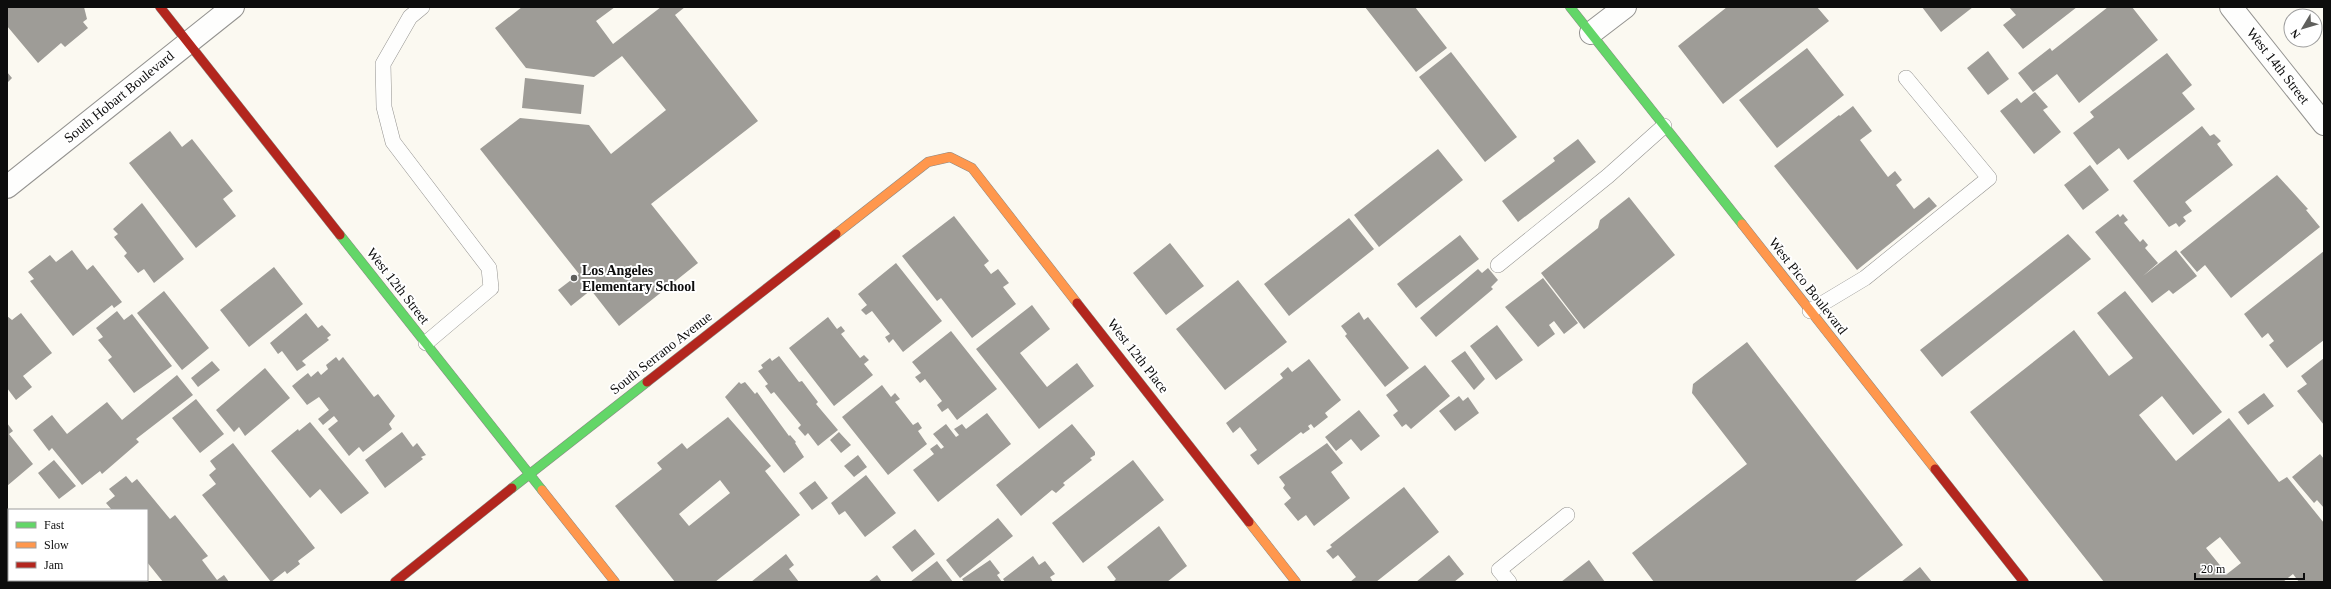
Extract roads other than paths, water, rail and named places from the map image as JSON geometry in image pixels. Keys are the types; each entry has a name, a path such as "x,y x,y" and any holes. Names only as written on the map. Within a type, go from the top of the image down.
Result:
{"street":[{"name":"West 12th Street","path":"160,7 615,582"},
{"name":"South Hobart Boulevard","path":"7,187 187,42 233,7"},
{"name":"West Pico Boulevard","path":"1570,7 2024,582"},
{"path":"1591,33 1625,7"},
{"name":"West 14th Street","path":"2231,7 2324,124"},
{"name":"South Serrano Avenue","path":"395,582 529,474 928,162 950,157"},
{"name":"West 12th Place","path":"950,157 972,168 1296,582"}],"lane":[{"path":"422,7 410,17 383,64 384,107 393,142 489,268 491,288 426,343"},
{"path":"1810,311 1865,278 1989,178 1906,78"},
{"path":"1498,265 1608,176 1664,126"},
{"path":"1509,582 1499,570 1567,516"}],"place":[{"name":"Los Angeles Elementary School","path":"574,278"}]}
